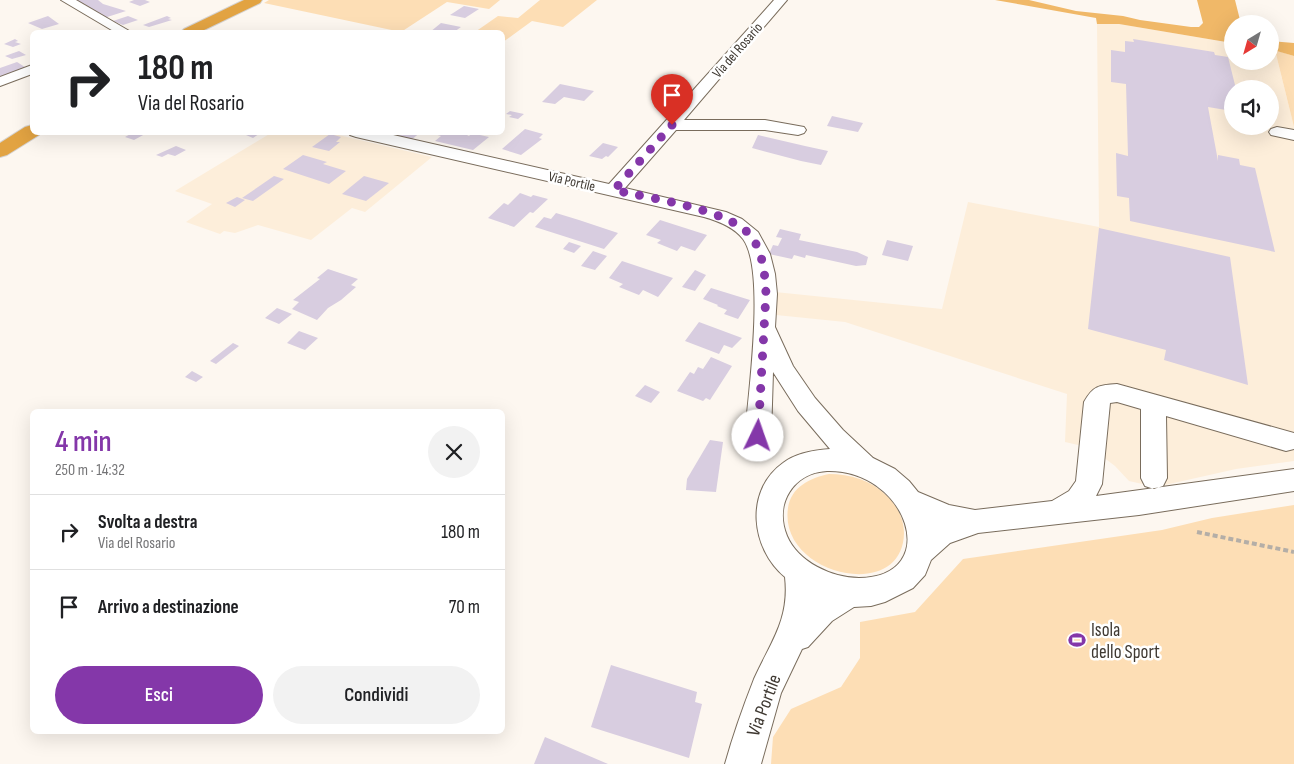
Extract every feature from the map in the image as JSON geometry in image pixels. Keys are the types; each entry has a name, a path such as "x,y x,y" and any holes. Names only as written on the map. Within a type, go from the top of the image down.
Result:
{"highway":[{"path":"192,30 253,1"},
{"path":"204,30 253,1"},
{"path":"0,141 30,122"},
{"path":"0,151 30,132"}],"street":[{"path":"67,0 120,30"},
{"name":"Via del Rosario","path":"614,190 781,0"},
{"path":"0,82 30,70"},
{"path":"672,125 765,125 798,130"},
{"path":"1279,132 1294,135"},
{"name":"Via Portile","path":"369,135 702,211 736,223 746,230 757,246 765,275 758,436"},
{"name":"Via Portile","path":"764,326 787,377 834,436 863,465"},
{"path":"1060,511 1080,499 1089,484 1096,402 1103,394 1117,393 1286,441"},
{"path":"1152,403 1154,478"},
{"name":"Via Portile","path":"807,463 818,450 822,433 816,414"},
{"path":"840,460 863,465 885,476 904,492 917,512 922,533 921,551 914,567 901,580 884,588 852,592 818,583 799,570 782,554 773,538 768,516 772,497 781,480 797,467 807,463 840,460"},
{"path":"1092,466 1100,485 1117,495 1139,503"},
{"path":"921,551 940,534 978,521 1139,503 1294,480"},
{"path":"910,501 946,517 978,521"},
{"name":"Via Portile","path":"743,764 769,683 788,647 801,612 803,589 799,570"},
{"name":"Via Portile","path":"788,647 813,616 830,603 852,592"}],"path":[{"path":"1197,532 1294,552"}],"shaded area":[{"path":"269,0 500,0 489,9 447,2 404,30 392,30 264,3"},
{"path":"540,0 597,0 563,27 532,21 505,41 505,30 478,30 498,16 518,18"},
{"path":"995,0 1029,0 1076,11 1123,16 1191,27 1199,27 1203,23 1197,0 1235,0 1239,15 1224,15 1224,42 1119,24 1097,24 1096,18"},
{"path":"1097,24 1119,24 1224,42 1224,70 1279,70 1279,66 1294,127 1294,461 1236,469 1156,487 1129,481 1115,466 1091,448 1065,442 1067,394 845,322 776,315 775,292 942,309 968,202 1099,227"},
{"path":"1279,42 1294,43 1294,56 1279,52"},
{"path":"1279,51 1294,56 1294,127 1279,66"},
{"path":"268,135 338,135 432,157 365,212 352,208 311,240 258,225 235,233 224,231 220,234 186,222 212,204 175,191"},
{"path":"829,474 845,475 867,482 881,490 897,508 903,523 904,533 898,555 884,568 864,574 842,572 820,564 802,550 790,531 788,508 793,494 808,481"},
{"name":"Isola dello Sport","path":"1294,505 1294,764 771,764 773,737 791,709 841,687 860,658 860,622 915,612 963,559 1162,530 1212,518"}],"building":[{"path":"68,0 98,0 103,4 126,11 104,18"},
{"path":"134,0 150,2 140,6 129,2"},
{"path":"464,6 479,9 465,18 450,15"},
{"path":"48,16 59,24 42,29 28,23"},
{"path":"128,16 138,20 123,25 113,21"},
{"path":"167,16 171,18 168,19 172,20 149,27 143,25"},
{"path":"441,23 461,27 457,30 432,30"},
{"path":"15,39 18,41 15,42 21,44 13,47 4,44"},
{"path":"1133,39 1214,52 1215,55 1224,56 1224,70 1231,70 1234,80 1224,80 1224,110 1208,107 1218,161 1218,155 1239,159 1240,165 1255,168 1275,252 1130,221 1129,198 1117,196 1116,153 1128,156 1126,84 1111,82 1111,50 1125,52 1125,41 1134,42"},
{"path":"19,51 26,55 12,59 5,56"},
{"path":"17,62 28,69 0,81 0,68"},
{"path":"560,84 594,91 584,101 564,97 555,104 542,102"},
{"path":"510,111 524,114 518,119 509,117 512,115 506,114"},
{"path":"832,116 863,123 858,132 827,126"},
{"path":"525,129 543,134 539,138 542,139 521,155 502,149"},
{"path":"129,135 143,135 134,140 125,137"},
{"path":"246,135 258,135 253,138"},
{"path":"329,135 341,137 336,142 340,142 329,151 312,147"},
{"path":"393,135 417,135 411,140"},
{"path":"438,135 480,135 489,137 473,150 435,141 441,136"},
{"path":"758,135 828,151 821,165 801,161 752,148"},
{"path":"603,143 618,147 608,157 606,156 602,159 589,156"},
{"path":"176,146 186,150 175,156 168,154 162,157 156,155"},
{"path":"303,155 327,162 323,164 346,171 329,184 283,169"},
{"path":"274,176 284,179 253,201 242,198"},
{"path":"364,176 389,183 366,201 342,194"},
{"path":"520,193 531,197 533,195 548,199 514,227 488,218 504,203 508,205"},
{"path":"237,197 245,200 235,207 226,203"},
{"path":"556,213 618,233 604,249 535,227 544,217 551,219"},
{"path":"660,220 707,235 695,251 681,246 677,251 657,243 661,240 646,235"},
{"path":"1099,228 1230,257 1248,385 1164,360 1166,350 1088,329"},
{"path":"780,229 801,234 799,240 857,252 868,257 866,265 856,266 806,255 805,258 794,255 792,259 769,254 773,245 778,246 782,238 776,237"},
{"path":"887,240 913,246 908,261 882,255"},
{"path":"569,242 581,246 574,253 563,249"},
{"path":"593,251 607,256 595,270 581,266"},
{"path":"622,261 673,278 658,297 643,290 639,295 619,287 623,284 609,278"},
{"path":"328,269 358,279 351,285 356,287 328,308 317,320 292,309 299,302 293,300 320,279 317,278"},
{"path":"695,270 706,275 695,291 682,287"},
{"path":"711,288 750,300 738,319 724,314 727,310 703,299"},
{"path":"277,308 292,314 279,324 265,318"},
{"path":"699,322 742,338 732,348 724,345 719,354 685,341"},
{"path":"299,331 318,338 305,350 287,343"},
{"path":"233,343 239,346 216,364 210,361"},
{"path":"711,357 732,366 710,400 706,398 703,401 677,391 690,372 694,374 698,367 703,369"},
{"path":"192,371 203,377 196,382 185,377"},
{"path":"645,385 660,392 651,403 635,396"},
{"path":"710,440 723,442 716,492 686,490 687,479"},
{"path":"611,665 697,692 695,702 702,704 689,758 591,727"},
{"path":"545,737 608,764 534,764"}],"place":[{"name":"Isola dello Sport","path":"1077,640"}],"route":[{"path":"672,125 614,190 702,211 736,223 752,237 762,261 766,294 758,436"}]}
